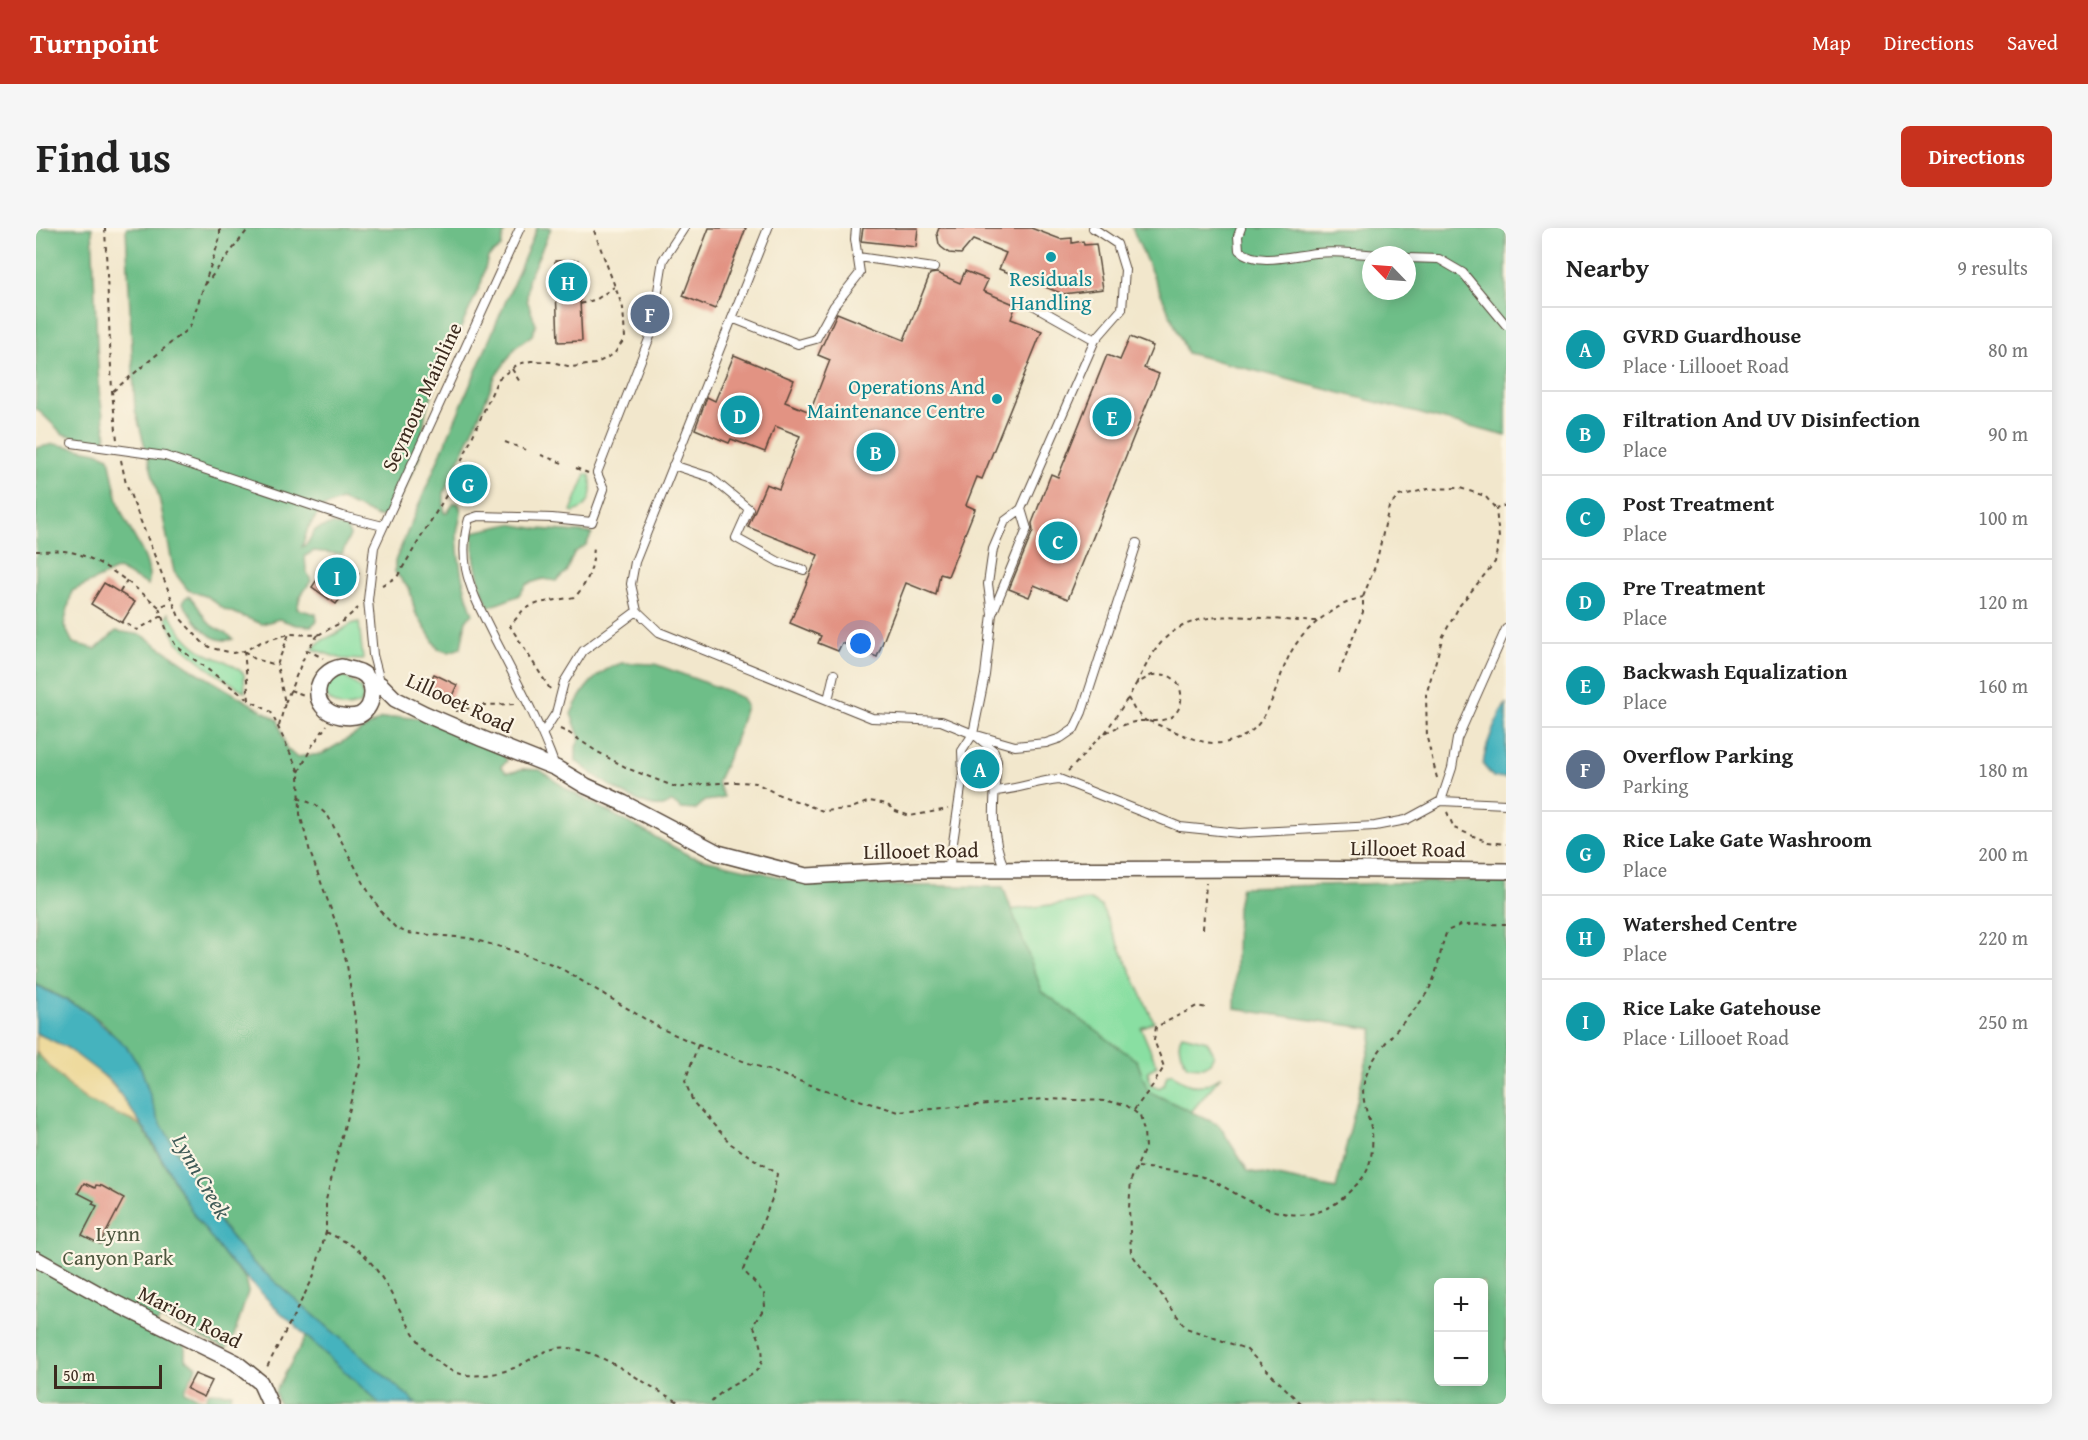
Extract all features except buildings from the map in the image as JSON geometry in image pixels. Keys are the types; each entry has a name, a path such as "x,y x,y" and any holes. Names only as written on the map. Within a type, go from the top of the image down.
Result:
{"street":[{"path":"342,667 361,672 376,687 369,706 360,715 345,717 334,715 321,707 318,696 324,677 330,671 342,667"},
{"name":"Lillooet Road","path":"376,687 424,714 556,768 586,786 718,853 806,876 918,870 1506,871"},
{"name":"Marion Road","path":"36,1259 113,1302 235,1362 260,1382"},
{"path":"260,1382 270,1404"}],"lane":[{"name":"Seymour Mainline","path":"376,687 368,600 374,548 519,228"},
{"path":"556,768 543,733 479,606 470,582 464,543 469,519 478,516 592,522 604,489 597,473 651,334 663,260 684,228"},
{"path":"768,228 635,562 631,584 637,611 659,632 872,718 941,721 973,734 1015,746 1054,741 1074,729 1082,712 1137,543"},
{"path":"732,318 798,344 816,339 834,306 860,273 855,239 856,228"},
{"path":"950,870 963,774 962,751 973,734 985,675 992,614 988,584 993,549 1005,521 1021,509 1095,339 1122,309 1125,270 1117,244 1093,228"},
{"path":"1241,228 1238,236 1239,250 1244,255 1256,258 1317,253 1362,254"},
{"path":"858,257 934,268"},
{"path":"1416,258 1439,259 1463,273 1506,325"},
{"path":"1031,304 1095,339"},
{"path":"72,443 165,456 344,516 383,526"},
{"path":"674,465 710,477 749,509 736,538 778,562 804,570"},
{"path":"992,614 1027,529 1021,509"},
{"path":"543,733 556,714 564,682 583,651 637,611"},
{"path":"1441,801 1452,768 1457,739 1506,629"},
{"path":"828,700 834,674"},
{"path":"973,734 994,751 997,761 994,791 996,837 1000,859 1006,870"},
{"path":"994,791 1011,790 1044,780 1059,779 1180,827 1239,833 1375,826 1407,820 1441,801 1506,804"}],"path":[{"path":"112,392 190,327 220,237 220,228"},
{"path":"204,287 249,228"},
{"path":"279,726 285,703 307,650 318,635 342,622 383,584 397,578 447,494 498,379 518,364 531,361 552,362 572,367 595,364 614,354 625,338 623,308 593,228"},
{"path":"580,304 597,298 614,287"},
{"path":"512,369 521,384"},
{"path":"505,442 529,451"},
{"path":"541,455 565,464"},
{"path":"576,468 591,474"},
{"path":"1339,673 1363,612 1362,597 1376,564 1389,507 1399,496 1428,489 1460,488 1485,496 1496,509 1499,538 1495,562 1460,605 1443,636 1426,695 1427,738 1441,801 1454,828 1488,842 1506,844"},
{"path":"447,494 473,506"},
{"path":"1496,509 1506,505"},
{"path":"560,729 552,691 510,626 524,609 539,603 575,597 585,584 594,564 594,545"},
{"path":"36,551 66,551 94,561 127,580 159,607 176,645 249,700 271,712 299,771"},
{"path":"120,592 127,580"},
{"path":"1128,698 1134,709 1146,721 1202,742 1224,744 1248,734 1268,711 1290,654 1317,621 1351,600 1362,597"},
{"path":"159,607 172,601"},
{"path":"128,624 137,630 162,616"},
{"path":"1059,779 1077,764 1105,733 1151,656 1173,632 1192,623 1217,617 1317,621"},
{"path":"244,651 261,642 289,634 318,635"},
{"path":"285,703 276,665 289,634"},
{"path":"307,650 342,667"},
{"path":"244,651 249,700"},
{"path":"244,651 255,659 276,665"},
{"path":"1105,733 1126,725 1162,720 1174,715 1181,704 1182,693 1176,681 1167,675 1152,675 1136,684"},
{"path":"290,690 303,695"},
{"path":"452,711 510,703 530,707"},
{"path":"260,1382 319,1262 326,1232 326,1200 361,1060 347,965 337,926 310,852 298,798 299,771 312,746 334,715"},
{"path":"543,733 560,729 569,732 596,751 629,769 678,788 703,784 756,783 777,794 823,811 849,809 870,801 887,804 894,810 910,816 948,809"},
{"path":"298,798 316,805 328,816 367,889 382,913 395,927 407,933 424,936 469,938 557,966 660,1028 698,1045 819,1088 899,1112 1044,1099 1108,1101 1126,1104 1140,1116 1145,1148 1131,1180 1129,1208 1131,1253 1186,1329 1246,1349 1301,1404"},
{"path":"1203,928 1207,869"},
{"path":"1138,1167 1203,1177 1286,1215 1300,1216 1314,1213 1338,1202 1365,1176 1369,1167 1372,1133 1363,1101 1362,1090 1365,1077 1372,1062 1428,992 1440,962 1442,944 1447,931 1461,925 1506,924"},
{"path":"1134,1110 1153,1086 1164,1067 1154,1040 1156,1027 1197,1006 1207,1008"},
{"path":"698,1045 685,1082 693,1102 731,1144 777,1174 772,1198 743,1270 764,1293 765,1307 753,1325 764,1353 761,1365 750,1377 718,1394 710,1404"},
{"path":"326,1232 348,1243 364,1256 376,1270 415,1335 436,1362 452,1371 466,1376 485,1375 513,1368 539,1353 555,1348 569,1348 592,1354 661,1394 683,1404"}],"green space":[{"path":"36,228 92,228 99,390 106,435 103,443 63,434 36,408"},
{"path":"126,228 505,228 501,247 488,257 481,284 442,369 426,410 419,458 395,507 388,515 378,517 341,500 322,508 308,528 302,547 307,544 315,530 332,524 346,528 350,535 342,554 314,551 305,556 306,570 311,581 300,597 297,609 316,614 317,621 311,626 296,625 279,619 262,624 224,609 208,597 188,590 174,572 160,502 135,410"},
{"path":"537,228 551,228 528,280 527,300 536,325 532,335 516,347 495,377 444,493 444,513 447,513 454,503 458,503 460,507 461,515 457,535 459,556 464,585 473,614 466,620 461,648 449,652 438,649 415,612 410,590 395,572 395,561"},
{"path":"1132,228 1506,228 1506,436 1187,353"},
{"path":"54,444 97,452 109,457 123,516 144,555 149,575 148,585 118,569 72,591 64,625 73,643 96,649 116,631 142,635 197,672 278,720 286,748 296,757 322,754 381,719 401,717 424,719 503,753 507,761 501,766 506,772 522,769 540,770 570,791 690,856 811,884 1003,887 1042,991 1137,1061 1148,1091 1219,1125 1248,1171 1336,1189 1374,1029 1235,1009 1237,907 1241,887 1506,880 1506,1404 417,1404 251,1261 220,1223 157,1117 141,1068 105,1025 87,1011 36,984 36,448"},
{"path":"586,474 590,475 590,498 585,506 574,512 571,511"},
{"path":"510,524 538,529 592,533 586,545 574,553 566,572 556,581 543,579 527,584 518,596 489,607 476,570 473,532"},
{"path":"189,596 211,625 233,639 217,639 204,630 183,603"},
{"path":"169,613 190,642 244,674 245,692 212,671 177,642 166,618"},
{"path":"359,622 363,660 342,659 313,649 321,641"},
{"path":"622,663 655,664 742,698 746,706 726,764 717,782 724,797 705,801 695,810 682,809 672,802 663,806 654,806 630,797 576,761 576,747 580,738 571,714 585,689 597,676"},
{"path":"340,674 361,688 363,697 361,703 345,707 335,704 327,697 324,692 330,678"},
{"path":"1091,900 1101,906 1154,1022 1141,1028 1157,1066 1148,1071 1150,1084 1159,1088 1164,1085 1167,1075 1172,1073 1184,1082 1196,1085 1208,1083 1221,1076 1191,1112 1147,1091 1137,1061 1041,991 1011,910"},
{"path":"1182,1035 1207,1041 1214,1054 1210,1063 1204,1067 1187,1066 1179,1047"},
{"name":"Lynn Canyon Park","path":"36,1052 72,1089 88,1101 141,1125 194,1215 224,1255 245,1278 248,1292 233,1339 226,1349 160,1318 154,1330 185,1346 185,1359 197,1366 184,1391 205,1401 209,1392 232,1393 227,1404 36,1404"},
{"path":"306,1336 380,1404 280,1404 275,1392"}],"sand":[{"path":"36,1033 69,1049 97,1070 121,1095 141,1125 88,1101 72,1089 36,1052"}],"water":[{"path":"1506,703 1506,778 1493,777 1483,765 1484,757"},
{"path":"36,985 86,1011 126,1046 141,1068 157,1117 180,1157 220,1223 251,1261 417,1404 380,1404 278,1310 224,1255 194,1215 146,1131 111,1081 66,1047 36,1033"}],"place":[{"name":"Residuals Handling","path":"1051,257"},
{"name":"Watershed Centre","path":"568,282"},
{"name":"Overflow Parking","path":"650,314"},
{"name":"Operations And Maintenance Centre","path":"997,399"},
{"name":"Pre Treatment","path":"740,415"},
{"name":"Backwash Equalization","path":"1112,417"},
{"name":"Filtration And UV Disinfection","path":"876,452"},
{"name":"Rice Lake Gate Washroom","path":"468,484"},
{"name":"Post Treatment","path":"1058,541"},
{"name":"Rice Lake Gatehouse","path":"337,577"},
{"name":"GVRD Guardhouse","path":"980,769"}],"water label":[{"name":"Lynn Creek","path":"202,1176"}]}
